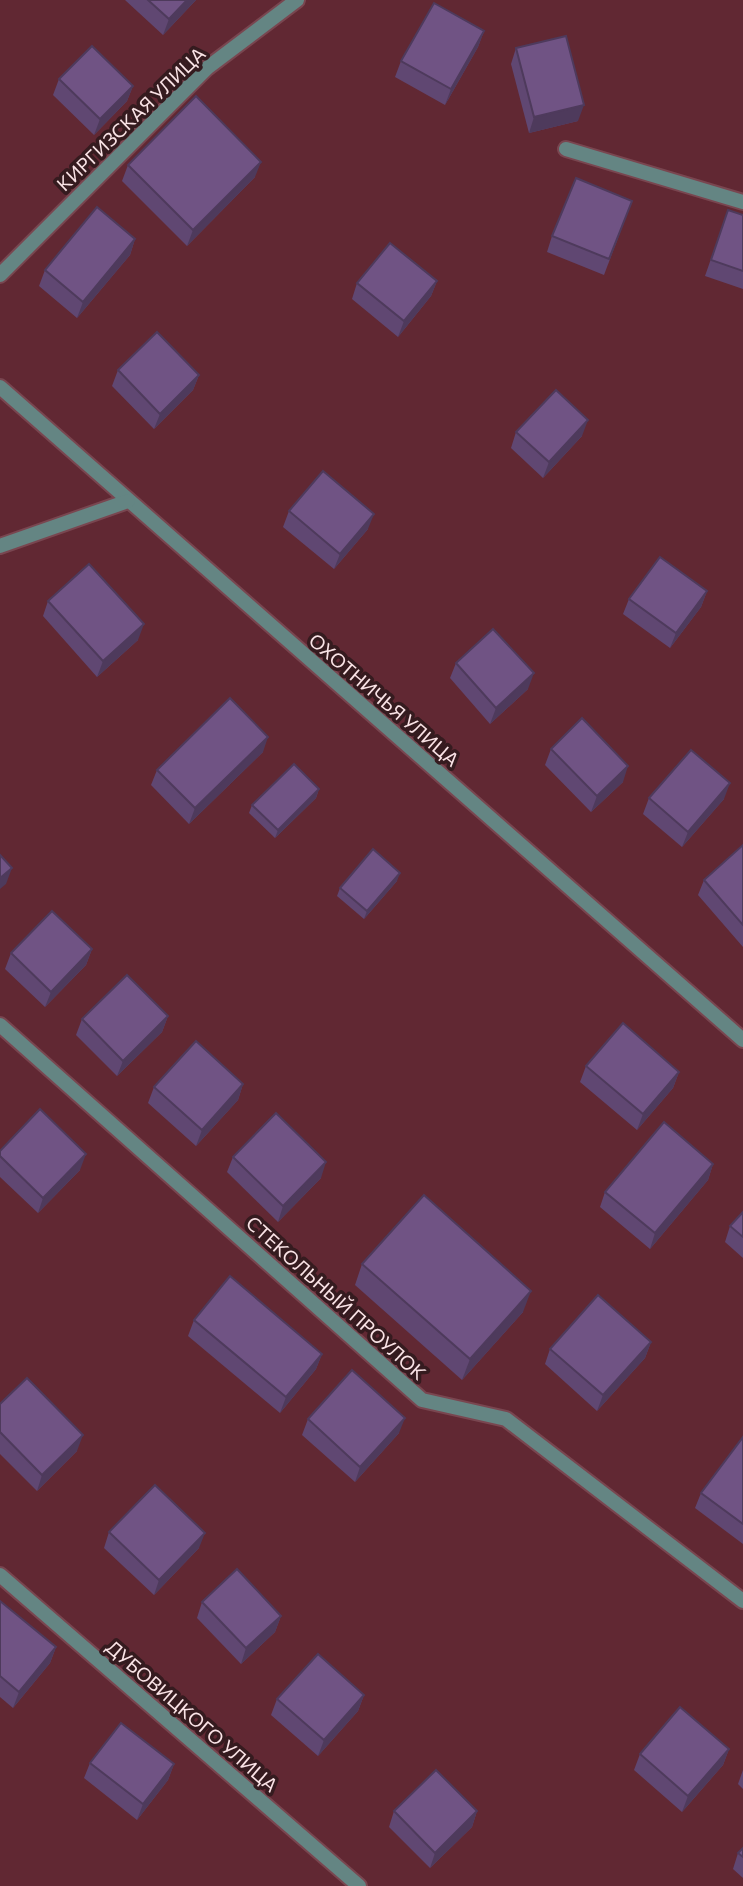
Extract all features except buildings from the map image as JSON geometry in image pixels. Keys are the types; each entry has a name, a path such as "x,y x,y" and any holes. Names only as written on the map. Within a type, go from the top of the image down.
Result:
{"street":[{"name":"КИРГИЗСКАЯ УЛИЦА","path":"0,275 207,68 297,0"},
{"path":"566,149 743,202"},
{"name":"ОХОТНИЧЬЯ УЛИЦА","path":"0,387 743,1040"},
{"path":"0,546 128,501"},
{"name":"СТЕКОЛЬНЫЙ ПРОУЛОК","path":"0,1025 422,1401 506,1419 743,1601"},
{"name":"ДУБОВИЦКОГО УЛИЦА","path":"0,1575 359,1886"}]}
